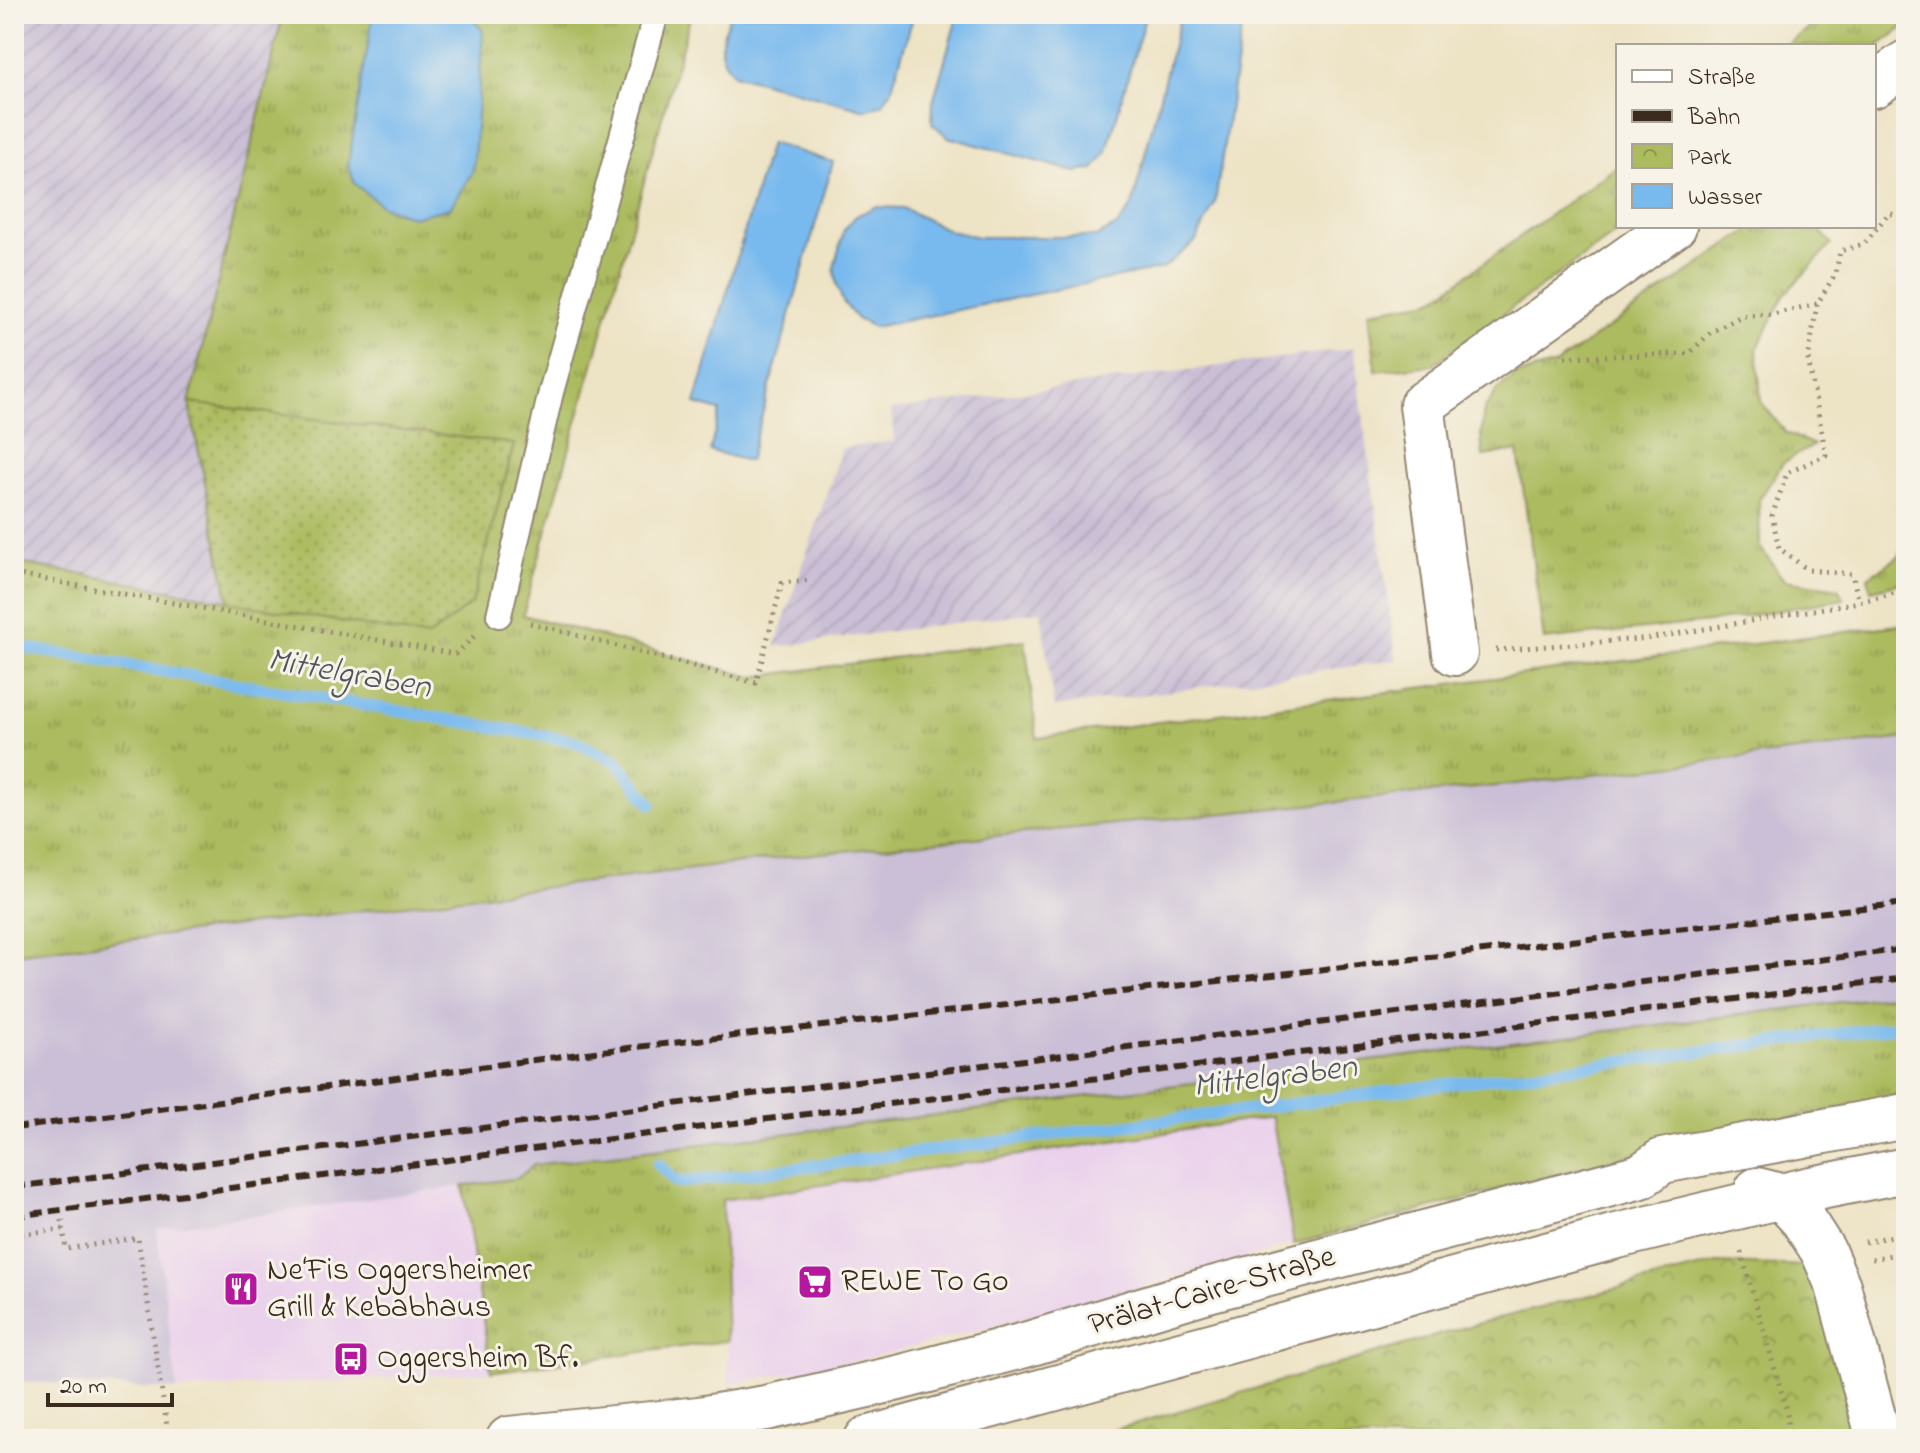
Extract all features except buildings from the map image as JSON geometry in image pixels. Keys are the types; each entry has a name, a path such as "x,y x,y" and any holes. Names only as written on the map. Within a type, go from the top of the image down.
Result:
{"street":[{"path":"1876,84 1906,63"},
{"path":"1455,653 1422,405 1671,228"},
{"name":"Prälat-Caire-Straße","path":"509,1439 700,1429 766,1408 898,1378 1118,1319 1204,1291 1641,1176 1662,1161 1906,1116"},
{"name":"Prälat-Caire-Straße","path":"867,1439 1613,1237 1781,1196 1906,1170"},
{"path":"1641,1176 1666,1185 1720,1180 1781,1196 1803,1220 1823,1251 1838,1286 1879,1439"},
{"path":"1118,1319 1130,1366"}],"lane":[{"path":"499,615 551,392 656,14"}],"path":[{"path":"1859,602 1852,574 1808,570 1779,548 1772,516 1787,473 1826,455 1808,359 1817,304 1836,273 1840,251 1864,244 1889,213 1906,218"},
{"path":"1564,357 1689,354 1710,333 1741,316 1773,314 1817,304"},
{"path":"14,574 455,654 499,615 756,683 782,583 812,580"},
{"path":"1455,653 1653,638 1859,602 1906,590"},
{"path":"62,1220 66,1249 138,1238 169,1439"},
{"path":"14,1235 63,1229"},
{"path":"1856,1244 1906,1233"},
{"path":"1741,1252 1787,1411 1789,1439"},
{"path":"1864,1261 1906,1252"}],"shaded area":[{"path":"14,14 283,14 189,403 229,602 14,562"},
{"path":"1354,348 1396,660 1054,707 1041,611 775,647 842,448 894,441 891,410"},
{"path":"1906,738 1906,994 534,1165 518,1178 157,1229 177,1390 14,1381 14,954 803,855 1507,785"},
{"path":"1271,1117 1294,1244 1066,1308 868,1358 729,1384 721,1200"},
{"path":"463,1186 491,1372 177,1390 156,1229"}],"green space":[{"path":"283,14 691,14 523,615 752,677 1025,640 1037,738 1906,624 1906,738 1507,785 803,855 14,954 14,562 428,637 472,603 514,444 189,403"},
{"path":"1828,14 1906,14 1906,26 1876,48 1876,44 1787,44"},
{"path":"1616,167 1616,228 1623,228 1432,365 1376,371 1369,311 1431,301"},
{"path":"1752,228 1818,228 1832,244 1785,294 1757,349 1761,402 1786,433 1814,445 1783,463 1759,500 1760,547 1784,580 1838,588 1844,599 1718,621 1544,640 1518,451 1483,456 1481,435 1484,410 1497,390 1516,375 1556,364"},
{"path":"189,403 514,444 472,603 428,637 229,602"},
{"path":"1906,541 1906,582 1871,590 1868,577 1898,557"},
{"path":"1906,994 1906,1093 1645,1151 1294,1244 1271,1117 722,1200 727,1341 491,1372 463,1186 518,1178 534,1165"},
{"path":"1717,1263 1808,1266 1824,1298 1860,1439 1083,1439 1476,1324"}],"water":[{"path":"373,14 460,14 473,19 483,31 473,171 450,208 413,217 382,206 355,184 348,165"},
{"path":"730,14 914,14 891,91 882,104 866,110 734,74 721,52"},
{"path":"958,14 1146,14 1106,154 1094,169 1076,172 948,137 932,123 933,102"},
{"path":"1181,14 1244,14 1215,203 1195,242 1163,268 874,327 857,319 843,302 834,268 844,230 856,216 875,207 903,208 950,231 978,237 1096,237 1117,226 1132,206"},
{"path":"770,143 833,162 749,461 710,451 720,411 695,404"}],"waterway":[{"name":"Mittelgraben","path":"14,646 575,741 617,762 651,804"},
{"name":"Mittelgraben","path":"658,1164 677,1183 1906,1025"}],"railway":[{"path":"14,1128 602,1051 1906,903"},
{"path":"14,1187 1906,949"},
{"path":"14,1216 1906,978"}],"place":[{"name":"REWE To Go","path":"815,1282"},
{"name":"Ne‘Fis Oggersheimer Grill & Kebabhaus","path":"241,1289"},
{"name":"Oggersheim Bf.","path":"351,1359"}]}
